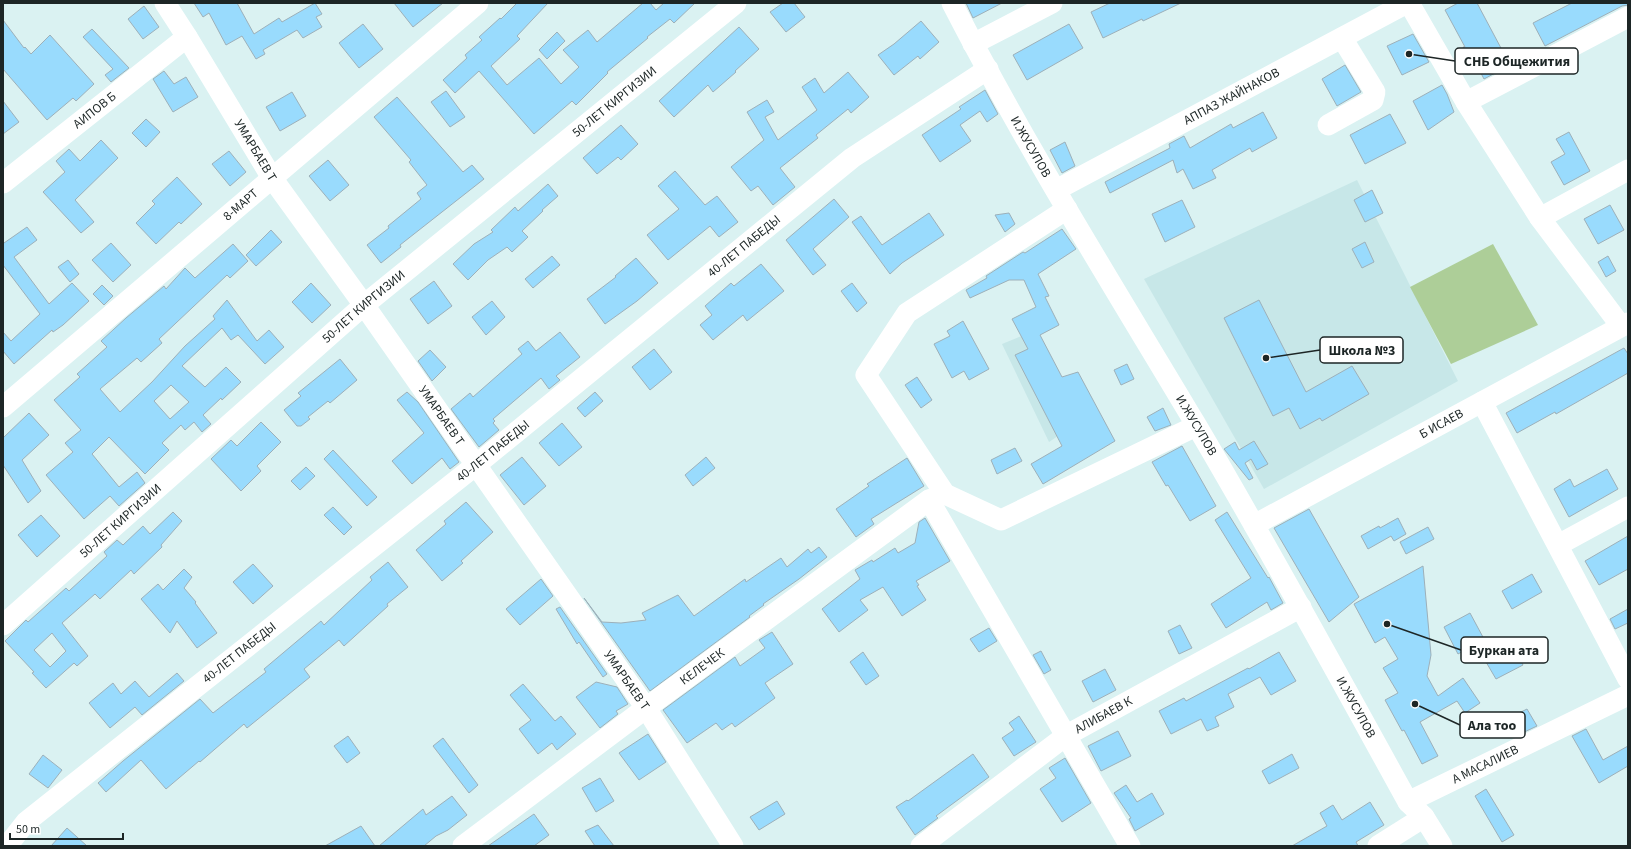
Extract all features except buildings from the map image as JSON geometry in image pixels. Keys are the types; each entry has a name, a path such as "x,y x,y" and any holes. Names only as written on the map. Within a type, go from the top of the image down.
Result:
{"street":[{"name":"УМАРБАЕВ Т","path":"165,3 272,178 364,305 646,708 733,846"},
{"name":"8-МАРТ","path":"3,407 478,3"},
{"name":"50-ЛЕТ КИРГИЗИИ","path":"3,625 364,305 736,3"},
{"name":"И.ЖУСУПОВ","path":"952,3 973,44 1056,190 1301,607 1408,802 1424,817 1442,846"},
{"path":"973,44 1052,3"},
{"path":"1408,3 1466,102 1540,218 1624,324"},
{"name":"АППАЗ ЖАЙНАКОВ","path":"1056,190 1408,3"},
{"path":"1466,102 1628,17"},
{"name":"АИПОВ Б","path":"3,183 187,37"},
{"path":"1328,125 1373,100 1375,96 1375,92 1342,38"},
{"name":"40-ЛЕТ ПАБЕДЫ","path":"7,846 26,822 476,465 852,158 988,69"},
{"path":"1540,218 1628,170"},
{"path":"1067,209 906,313 866,375 937,497 1067,735 1130,846"},
{"name":"Б ИСАЕВ","path":"1254,526 1624,324"},
{"path":"1482,402 1628,679"},
{"path":"937,497 1001,520 1196,426"},
{"name":"КЕЛЕЧЕК","path":"463,846 646,708 937,497"},
{"path":"1558,545 1628,507"},
{"name":"АЛИБАЕВ К","path":"921,846 1067,735 1301,607"},
{"name":"А МАСАЛИЕВ","path":"1408,802 1628,695"},
{"path":"1378,846 1424,817"}],"shaded area":[{"path":"1357,180 1458,381 1264,489 1144,279"},
{"path":"1031,332 1080,421 1049,442 1002,344"}],"green space":[{"path":"1493,244 1538,325 1451,364 1410,287"}],"place":[{"name":"СНБ Общежития","path":"1409,54"},
{"name":"Школа №3","path":"1266,358"},
{"name":"Буркан ата","path":"1387,624"},
{"name":"Ала тоо","path":"1415,704"}]}
